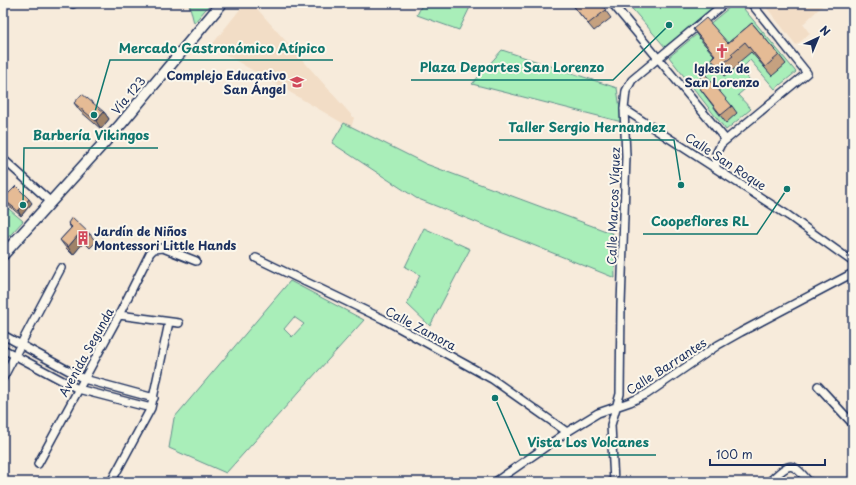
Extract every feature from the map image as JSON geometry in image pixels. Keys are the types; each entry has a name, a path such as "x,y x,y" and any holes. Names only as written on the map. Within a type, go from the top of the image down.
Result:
{"main road":[{"name":"Vía 123","path":"3,255 121,124 222,3"}],"street":[{"path":"612,3 726,140"},
{"name":"Calle Marcos Víquez","path":"614,482 611,425 612,417 620,394 620,305 626,156 624,109 629,85 725,3"},
{"path":"716,168 716,154 726,140 807,73 806,69 751,3"},
{"name":"Calle San Roque","path":"624,109 789,216 853,262"},
{"path":"3,159 51,202"},
{"name":"Avenida Segunda","path":"38,464 154,249 163,248 196,261"},
{"name":"Calle Zamora","path":"256,258 383,319 492,379 567,432"},
{"path":"3,378 61,268"},
{"name":"Calle Barrantes","path":"495,482 567,432 598,413 647,394 718,345 853,273"},
{"path":"119,315 179,323"},
{"path":"111,482 151,408 169,322"},
{"path":"3,335 20,346 84,379 154,398"},
{"path":"3,349 78,389 151,408"},
{"path":"818,386 853,424"},
{"path":"769,482 785,467 789,466 798,469 809,482"}],"shaded area":[{"name":"Complejo Educativo San Ángel","path":"245,3 252,3 354,118 351,128 211,46"},
{"path":"763,3 820,3 822,6 803,24 810,34 796,45"}],"green space":[{"path":"189,3 211,3 194,23"},
{"path":"423,3 472,3 459,30 417,15"},
{"path":"627,3 718,3 665,47"},
{"path":"735,3 739,3 796,72 775,89 750,60 741,69 752,83 738,95 751,109 726,130 669,57"},
{"path":"502,50 617,88 622,122 472,84"},
{"path":"344,123 426,164 614,234 615,278 416,198 332,143"},
{"path":"3,204 23,221 3,243"},
{"path":"424,228 470,249 430,326 407,304 420,275 405,267"},
{"path":"290,281 364,320 226,473 169,448 174,418","holes":["294,317 304,324 292,337 284,329"]}],"building":[{"path":"600,3 606,10 588,24 572,4"},
{"path":"706,18 728,43 752,23 779,55 765,67 745,42 731,54 733,56 718,67 711,59 715,55 693,29"},
{"path":"705,74 732,106 721,115 695,82"},
{"path":"82,94 104,112 96,121 74,103"},
{"path":"16,186 29,199 18,211 3,199"},
{"path":"72,217 90,234 85,240 79,234 68,247 60,240 72,227 68,223"}],"place":[{"name":"Plaza Deportes San Lorenzo","path":"669,25"},
{"name":"Iglesia de San Lorenzo","path":"722,51"},
{"name":"Complejo Educativo San Ángel","path":"297,82"},
{"name":"Mercado Gastronómico Atípico","path":"94,115"},
{"name":"Taller Sergio Hernandez","path":"681,185"},
{"name":"Coopeflores RL","path":"787,189"},
{"name":"Barbería Vikingos","path":"23,205"},
{"name":"Jardín de Niños Montessori Little Hands","path":"83,238"},
{"name":"Vista Los Volcanes","path":"495,398"}]}
